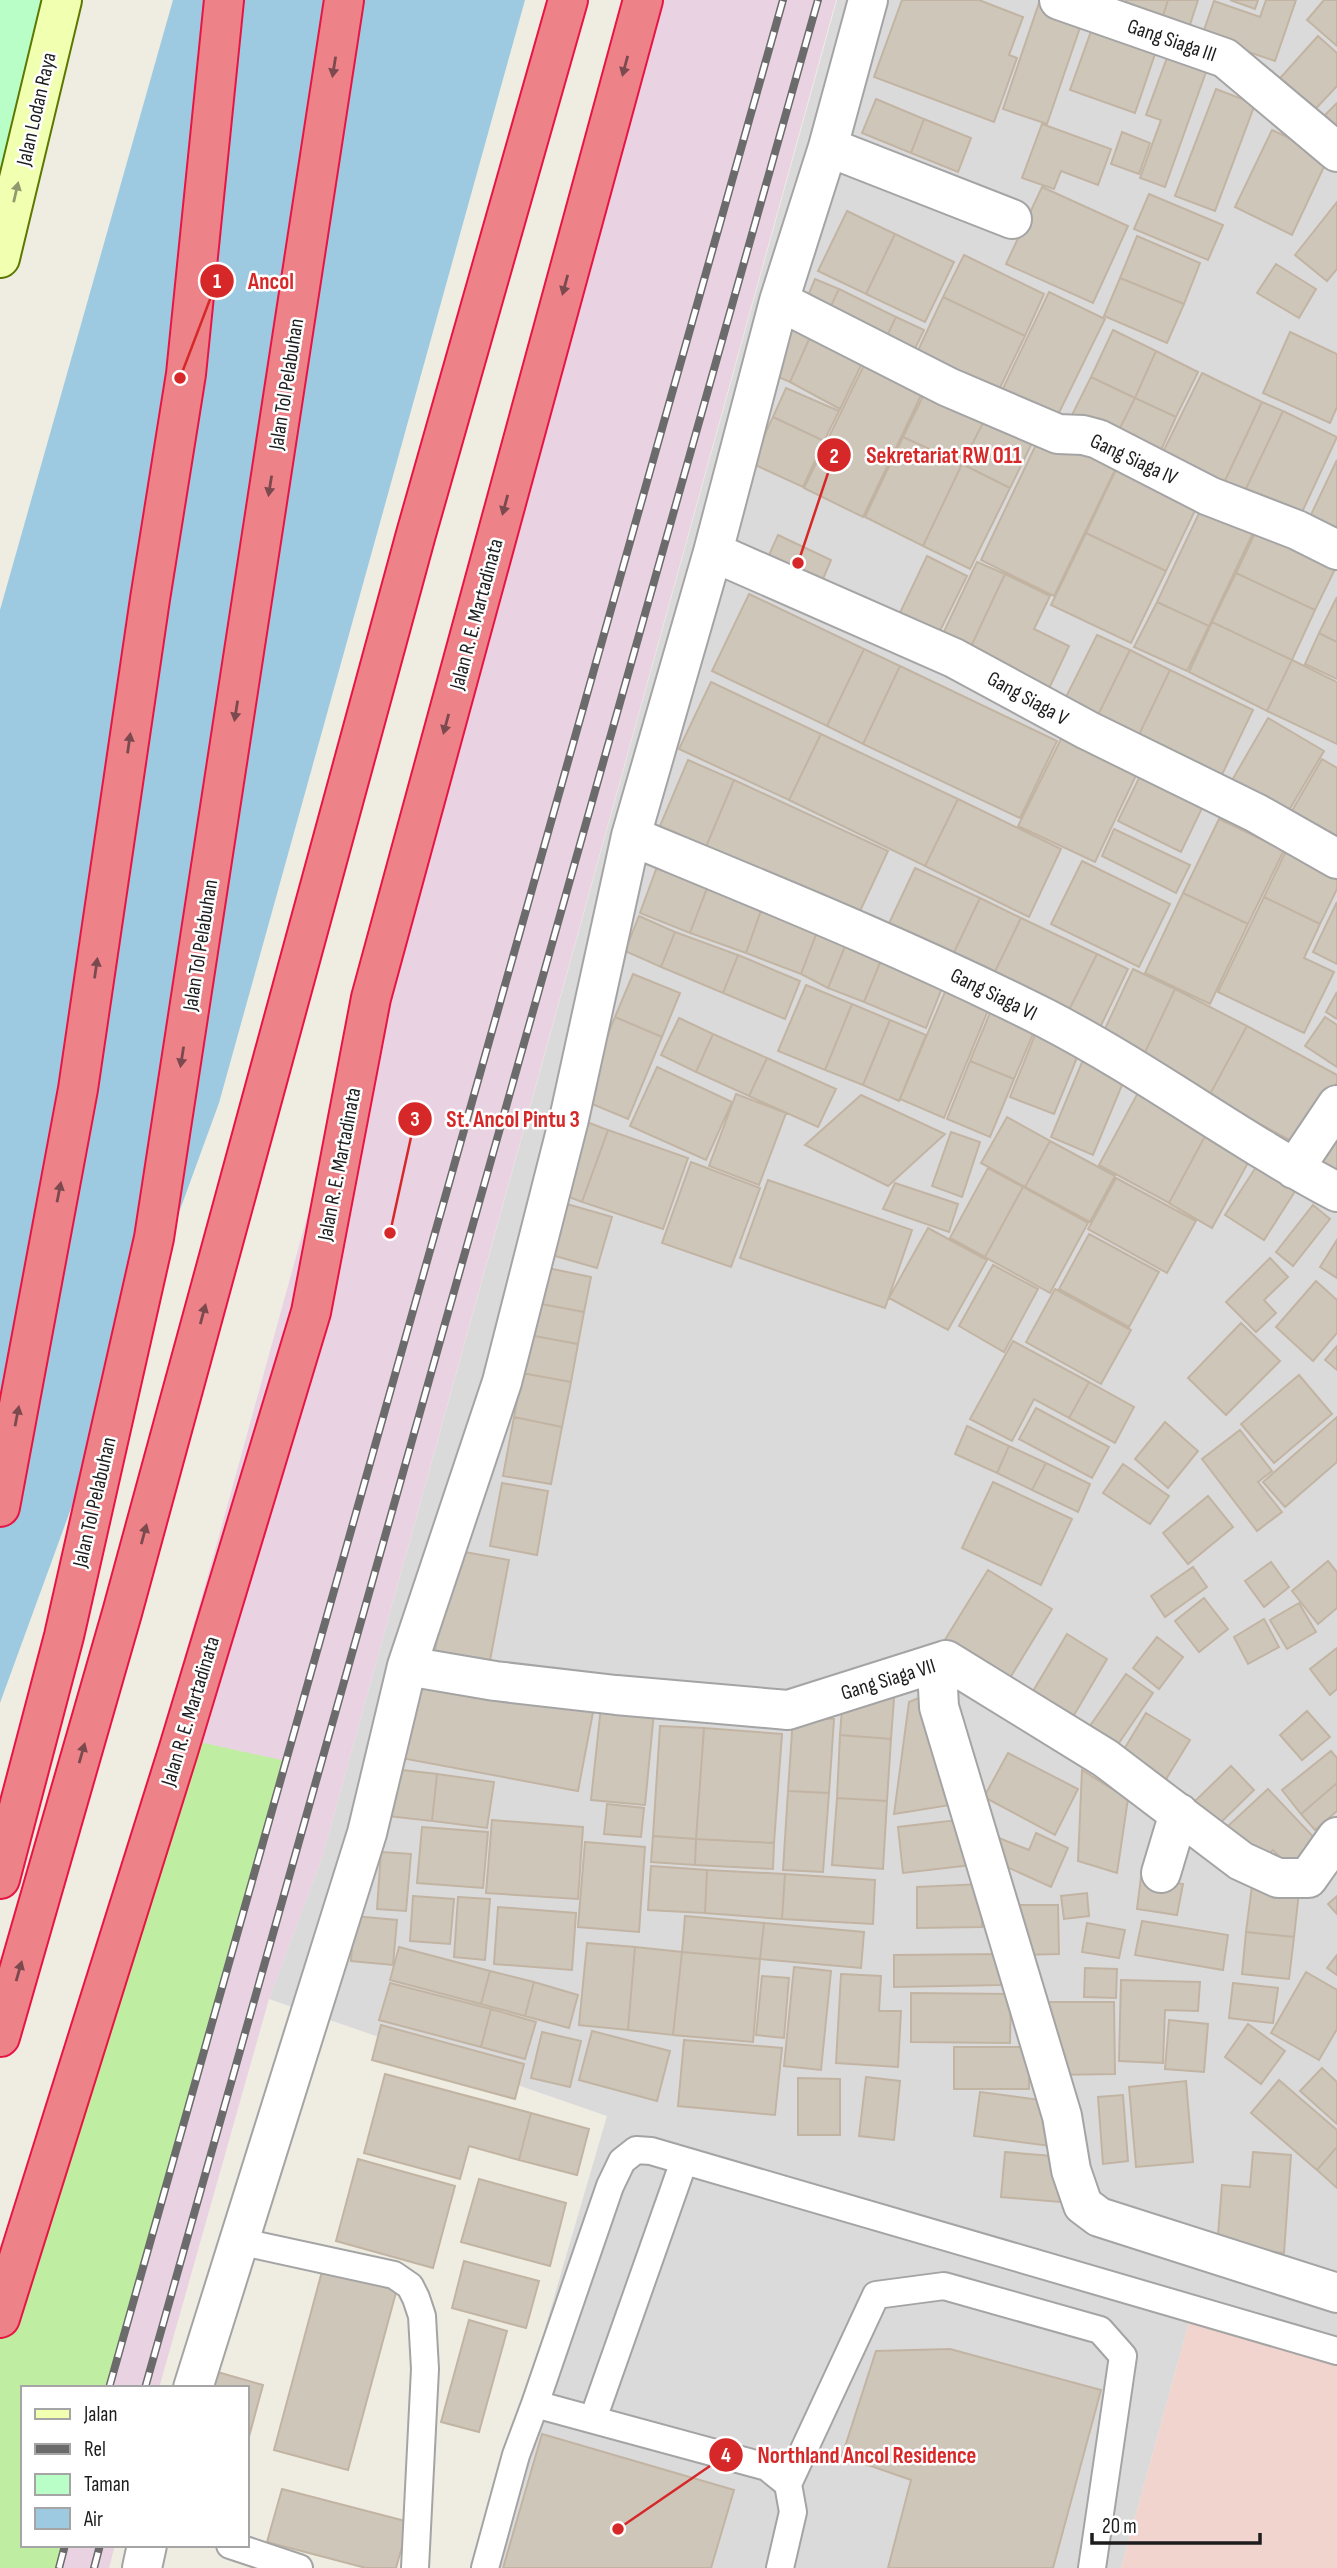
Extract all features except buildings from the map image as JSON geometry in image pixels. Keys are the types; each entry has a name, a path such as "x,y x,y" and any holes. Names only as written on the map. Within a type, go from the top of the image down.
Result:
{"highway":[{"path":"0,1507 78,1089 186,374 224,0"},
{"name":"Jalan Tol Pelabuhan","path":"0,1878 64,1636 154,1238 344,0"},
{"path":"0,2037 122,1612 416,534 568,0"},
{"name":"Jalan R. E. Martadinata","path":"0,2318 179,1748 311,1312 371,998 643,0"}],"main road":[{"name":"Jalan Lodan Raya","path":"0,258 62,0"}],"street":[{"path":"194,2386 367,1833 407,1666 502,1382 569,1119 631,836 713,552 779,301 828,147 868,0"},
{"name":"Gang Siaga III","path":"1059,0 1113,9 1225,58 1337,152"},
{"path":"828,147 1012,219"},
{"name":"Gang Siaga IV","path":"779,301 948,387 1058,434 1083,435 1098,439 1209,496 1297,530 1337,550"},
{"name":"Gang Siaga V","path":"713,552 954,657 1087,730 1256,813 1337,859"},
{"name":"Gang Siaga VI","path":"631,836 864,933 1047,1020 1200,1108 1294,1169 1337,1192"},
{"path":"1294,1169 1337,1105"},
{"path":"946,1660 938,1688 939,1707 1062,2116 1071,2170 1083,2205 1098,2217 1337,2293"},
{"name":"Gang Siaga VII","path":"407,1666 495,1681 616,1695 788,1710 946,1660 1105,1758 1241,1861 1261,1871 1278,1878 1308,1878 1337,1837"},
{"path":"1161,1873 1178,1813"},
{"path":"142,2568 147,2547"}],"lane":[{"path":"485,2568 516,2455 610,2186 622,2161 636,2150 651,2151 1337,2351"},
{"path":"593,2419 684,2161"},
{"path":"238,2241 394,2276 410,2286 422,2316 425,2369 415,2568"},
{"path":"780,2568 793,2512 788,2484 876,2295 944,2286 1100,2330 1123,2356 1092,2568"},
{"path":"535,2404 767,2467 788,2484"},
{"path":"236,2547 299,2568"}],"shaded area":[{"path":"643,0 836,0 322,1858 269,1999 160,2386 21,2386 21,2547 114,2547 109,2568 0,2568 0,2305 217,1543"},
{"path":"837,0 1337,0 1337,2353 1193,2308 1121,2568 475,2568 607,2116 269,1999 322,1858"},
{"path":"1193,2308 1337,2353 1337,2568 1121,2568"}],"green space":[{"path":"0,0 62,0 0,258"},
{"path":"163,1734 286,1761 110,2386 21,2386 21,2547 64,2547 59,2568 0,2568 0,2304"}],"water":[{"path":"173,0 525,0 219,1103 0,1703 0,610"}],"railway":[{"path":"110,2386 783,0"},
{"path":"146,2386 818,0"},
{"path":"59,2568 64,2547"},
{"path":"94,2568 99,2547"}],"place":[{"name":"Ancol","path":"180,378"},
{"name":"Sekretariat RW 011","path":"798,563"},
{"name":"St. Ancol Pintu 3","path":"390,1233"},
{"name":"Northland Ancol Residence","path":"618,2529"}]}
